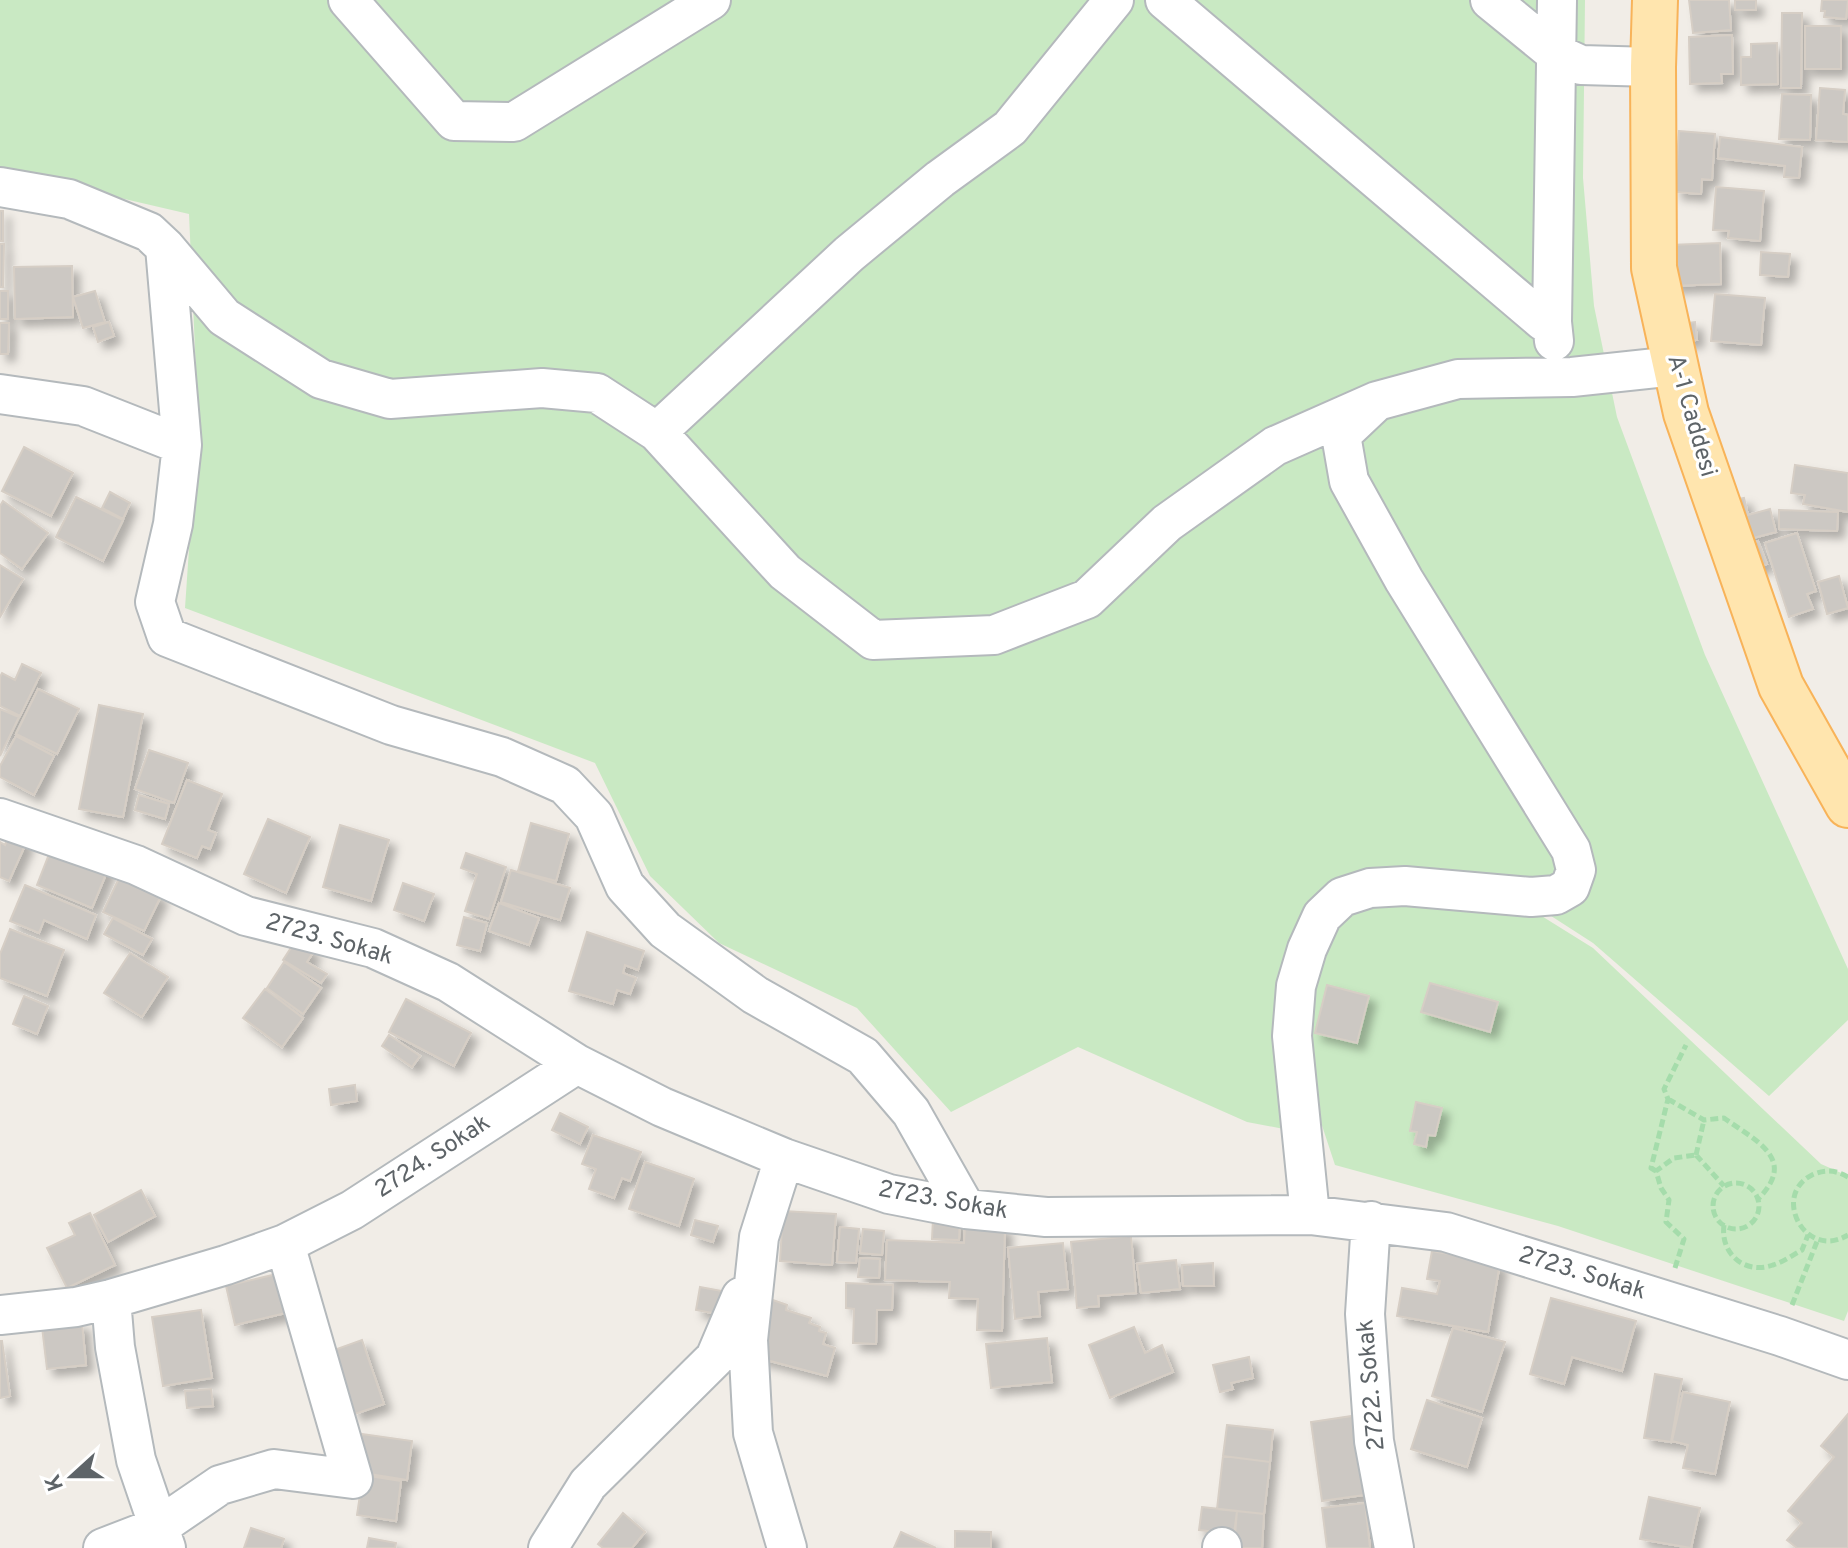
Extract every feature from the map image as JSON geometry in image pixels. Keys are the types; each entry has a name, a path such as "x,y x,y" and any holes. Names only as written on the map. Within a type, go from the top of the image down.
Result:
{"main road":[{"name":"A-1 Caddesi","path":"1655,0 1654,268 1686,413 1781,686 1848,805"}],"street":[{"path":"348,0 454,121 514,122 711,0"},
{"path":"657,432 849,254 940,179 1010,128 1114,0"},
{"path":"1165,0 1543,321 1552,322"},
{"path":"1490,0 1555,53 1581,65 1653,67"},
{"path":"1557,0 1552,322 1559,377"},
{"path":"0,187 69,199 149,232 224,317 321,379 390,399 542,388 597,393 657,432 785,572 873,640 994,635 1087,599 1167,523 1275,446 1377,401 1458,379 1559,377 1675,366"},
{"path":"165,247 182,445 173,524 155,602 167,637 391,725 502,757 565,785 594,816 625,886 665,930 755,995 863,1056 911,1112 966,1209"},
{"path":"0,394 83,406 182,445"},
{"path":"1310,1215 1292,1036 1296,986 1307,949 1322,916 1342,897 1370,888 1405,886 1531,897 1556,895 1570,887 1576,870 1571,850 1404,580 1349,481 1341,435 1377,401"},
{"name":"2723. Sokak","path":"0,818 136,865 246,916 373,948 448,982 577,1064 662,1107 784,1158 889,1194 966,1209 1046,1217 1310,1215 1446,1232 1848,1360"},
{"name":"2724. Sokak","path":"0,1315 76,1307 111,1299 285,1244 352,1210 577,1064"},
{"path":"784,1158 759,1237 748,1340 753,1433 787,1548"},
{"name":"2722. Sokak","path":"1371,1221 1365,1314 1374,1441 1394,1548"},
{"path":"103,1548 163,1537 220,1485 274,1469 353,1479 285,1244"},
{"path":"548,1548 588,1484 715,1358 758,1257"},
{"path":"111,1299 115,1347 136,1460 163,1537"}],"path":[{"path":"1665,1300 1684,1239 1666,1222 1669,1200 1656,1171 1651,1168 1668,1099 1664,1089 1686,1045"},
{"path":"1668,1099 1704,1120 1724,1118 1772,1156 1776,1165 1771,1187 1758,1199"},
{"path":"1696,1155 1704,1120"},
{"path":"1656,1171 1674,1158 1696,1155"},
{"path":"1696,1155 1724,1186"},
{"path":"1848,1177 1828,1170 1807,1178 1799,1186 1793,1206 1795,1217 1808,1235 1830,1241 1848,1235"},
{"path":"1744,1184 1758,1199 1759,1208 1753,1222 1739,1229 1724,1225 1714,1213 1715,1197 1724,1186 1744,1184"},
{"path":"1724,1225 1722,1235 1729,1254 1742,1264 1760,1268 1771,1266 1802,1250 1808,1235"},
{"path":"1780,1336 1818,1239"}],"green space":[{"path":"0,0 1585,0 1583,178 1594,306 1617,417 1705,655 1848,969 1848,1020 1769,1096 1593,943 1503,885 1313,915 1284,1129 1247,1122 1078,1047 951,1112 857,1008 719,943 650,876 595,763 185,608 198,417 189,214 0,170"},
{"path":"1355,897 1532,910 1593,948 1821,1164 1848,1176 1848,1311 1844,1321 1558,1226 1335,1165 1310,1089 1313,963"}],"building":[{"path":"1689,0 1729,0 1731,30 1693,33"},
{"path":"1735,0 1756,0 1756,10 1735,10"},
{"path":"1822,0 1848,0 1846,19 1824,17"},
{"path":"1782,13 1802,13 1801,88 1781,88"},
{"path":"1805,26 1841,26 1841,69 1805,69"},
{"path":"1732,35 1733,74 1721,74 1722,83 1690,84 1689,37"},
{"path":"1777,43 1778,84 1741,85 1741,57 1751,57 1751,44"},
{"path":"1820,88 1845,90 1843,114 1848,115 1848,142 1816,140"},
{"path":"1782,94 1811,95 1810,140 1779,139"},
{"path":"1679,131 1715,134 1712,180 1702,179 1701,194 1675,192"},
{"path":"1720,137 1802,147 1799,178 1784,177 1785,166 1718,158"},
{"path":"1716,187 1764,191 1760,241 1728,238 1729,231 1713,230"},
{"path":"0,211 3,211 3,241 0,241"},
{"path":"1720,243 1721,284 1671,286 1669,245"},
{"path":"0,244 4,244 3,287 0,287"},
{"path":"1761,252 1790,254 1788,277 1760,275"},
{"path":"72,266 73,317 15,319 14,267"},
{"path":"0,291 8,291 8,319 0,319"},
{"path":"95,291 105,322 83,328 73,297"},
{"path":"1715,294 1765,298 1761,345 1711,341"},
{"path":"109,322 114,336 98,342 93,327"},
{"path":"1695,322 1697,340 1681,342 1679,324"},
{"path":"0,323 9,323 8,354 0,354"},
{"path":"24,447 73,473 51,516 2,491"},
{"path":"1795,465 1848,473 1848,512 1803,504 1805,495 1791,493"},
{"path":"110,492 130,503 123,519 102,508"},
{"path":"76,497 123,520 103,561 56,537"},
{"path":"1744,498 1748,515 1770,509 1776,532 1738,542 1729,501"},
{"path":"3,501 48,533 22,569 0,553 0,506"},
{"path":"1779,510 1838,512 1837,531 1779,529"},
{"path":"1797,533 1816,591 1807,594 1813,609 1789,617 1765,543"},
{"path":"1758,541 1767,564 1751,570 1742,547"},
{"path":"0,565 23,579 0,617"},
{"path":"1839,576 1848,608 1827,614 1818,582"},
{"path":"22,664 41,673 20,716 0,706 0,677 2,673 15,680"},
{"path":"38,689 79,709 57,754 16,734"},
{"path":"99,705 143,714 123,817 79,809"},
{"path":"0,709 19,717 0,756"},
{"path":"16,736 54,756 34,795 0,777 0,766"},
{"path":"149,750 188,763 174,803 135,789"},
{"path":"187,780 222,794 208,830 216,833 210,849 202,846 197,858 162,844"},
{"path":"139,795 169,804 165,819 135,810"},
{"path":"268,819 310,837 286,893 244,874"},
{"path":"531,823 569,834 556,881 518,871"},
{"path":"340,825 389,840 371,901 323,887"},
{"path":"10,833 27,841 9,881 0,877 0,842 5,845"},
{"path":"53,844 109,867 92,908 37,885"},
{"path":"466,853 506,867 489,919 465,911 477,874 461,868"},
{"path":"511,870 570,888 560,920 501,902"},
{"path":"120,876 161,896 144,931 103,912"},
{"path":"403,883 434,894 424,921 394,910"},
{"path":"25,885 96,915 87,939 44,920 39,933 10,921"},
{"path":"499,903 539,918 529,945 489,931"},
{"path":"464,917 487,923 480,951 457,945"},
{"path":"113,918 152,939 143,955 104,934"},
{"path":"10,929 64,950 47,996 0,978 0,954"},
{"path":"587,932 644,951 638,970 625,965 623,973 636,978 630,994 617,990 613,1004 569,991"},
{"path":"296,940 314,951 307,962 327,974 321,983 283,960"},
{"path":"130,953 168,977 142,1017 104,993"},
{"path":"284,962 321,988 303,1014 267,988"},
{"path":"1430,983 1498,1002 1490,1032 1421,1012"},
{"path":"1327,985 1369,996 1357,1043 1315,1033"},
{"path":"265,989 303,1018 282,1047 243,1018"},
{"path":"24,996 48,1006 37,1034 13,1024"},
{"path":"406,999 471,1033 454,1066 389,1032"},
{"path":"389,1035 420,1056 412,1067 382,1046"},
{"path":"355,1085 357,1101 331,1105 329,1089"},
{"path":"1416,1102 1442,1108 1435,1136 1428,1135 1426,1147 1414,1144 1417,1132 1410,1131"},
{"path":"560,1113 588,1127 580,1144 552,1130"},
{"path":"593,1135 641,1152 630,1181 622,1178 614,1198 589,1189 596,1169 582,1164"},
{"path":"645,1162 694,1179 679,1226 629,1209"},
{"path":"141,1190 155,1216 108,1242 94,1215"},
{"path":"783,1211 836,1214 832,1265 780,1261"},
{"path":"90,1213 115,1265 67,1288 47,1248 75,1235 69,1223"},
{"path":"933,1219 960,1219 959,1240 932,1239"},
{"path":"695,1220 718,1226 713,1242 691,1235"},
{"path":"965,1225 1005,1227 1002,1331 977,1330 978,1299 949,1298 950,1282 885,1280 887,1240 964,1243"},
{"path":"840,1227 859,1229 856,1263 837,1262"},
{"path":"863,1229 884,1231 882,1255 860,1253"},
{"path":"1131,1236 1136,1293 1098,1296 1099,1306 1077,1308 1071,1242"},
{"path":"1063,1243 1068,1289 1038,1292 1040,1316 1015,1319 1008,1248"},
{"path":"1432,1251 1500,1263 1488,1332 1397,1316 1402,1288 1437,1294 1440,1281 1427,1279"},
{"path":"860,1258 880,1259 879,1278 858,1277"},
{"path":"1176,1260 1180,1289 1141,1293 1137,1264"},
{"path":"1213,1263 1214,1286 1183,1286 1182,1265"},
{"path":"281,1273 290,1312 235,1325 226,1286"},
{"path":"846,1283 893,1285 892,1310 877,1310 876,1344 853,1343 854,1309 846,1308"},
{"path":"700,1287 722,1291 718,1314 696,1310"},
{"path":"1551,1298 1636,1321 1622,1371 1572,1357 1564,1384 1530,1374"},
{"path":"770,1299 787,1305 786,1310 811,1318 809,1323 826,1333 823,1344 835,1348 827,1376 755,1357"},
{"path":"201,1310 212,1378 163,1386 152,1317"},
{"path":"82,1323 86,1365 47,1369 42,1327"},
{"path":"1134,1327 1145,1353 1162,1345 1173,1372 1110,1398 1089,1345"},
{"path":"1453,1328 1505,1342 1482,1412 1432,1396"},
{"path":"1047,1338 1052,1382 991,1388 986,1344"},
{"path":"362,1340 384,1404 355,1414 334,1350"},
{"path":"0,1341 10,1396 0,1398"},
{"path":"1249,1357 1253,1378 1231,1383 1233,1389 1220,1392 1213,1365"},
{"path":"1655,1374 1682,1379 1671,1442 1644,1438"},
{"path":"211,1389 213,1406 187,1408 185,1391"},
{"path":"1683,1392 1730,1402 1715,1474 1683,1468 1688,1445 1672,1441"},
{"path":"1427,1400 1482,1418 1467,1467 1411,1449"},
{"path":"1848,1414 1848,1548 1797,1548 1787,1540 1802,1523 1788,1511 1834,1457 1821,1446"},
{"path":"1352,1416 1364,1495 1322,1501 1311,1422"},
{"path":"1227,1425 1273,1430 1270,1462 1223,1456"},
{"path":"362,1434 412,1441 407,1480 357,1472"},
{"path":"1223,1456 1270,1462 1264,1514 1217,1509"},
{"path":"363,1475 401,1481 396,1521 357,1515"},
{"path":"1649,1497 1700,1508 1691,1548 1640,1539"},
{"path":"1365,1503 1370,1548 1327,1548 1322,1508"},
{"path":"1202,1507 1237,1511 1234,1534 1199,1530"},
{"path":"1237,1511 1264,1514 1262,1548 1234,1548"},
{"path":"623,1513 645,1532 632,1548 603,1548 598,1544"},
{"path":"251,1528 284,1539 281,1548 244,1548"},
{"path":"955,1531 991,1532 991,1548 955,1548"},
{"path":"901,1532 936,1548 894,1548"},
{"path":"369,1538 396,1543 395,1548 367,1548"}]}
